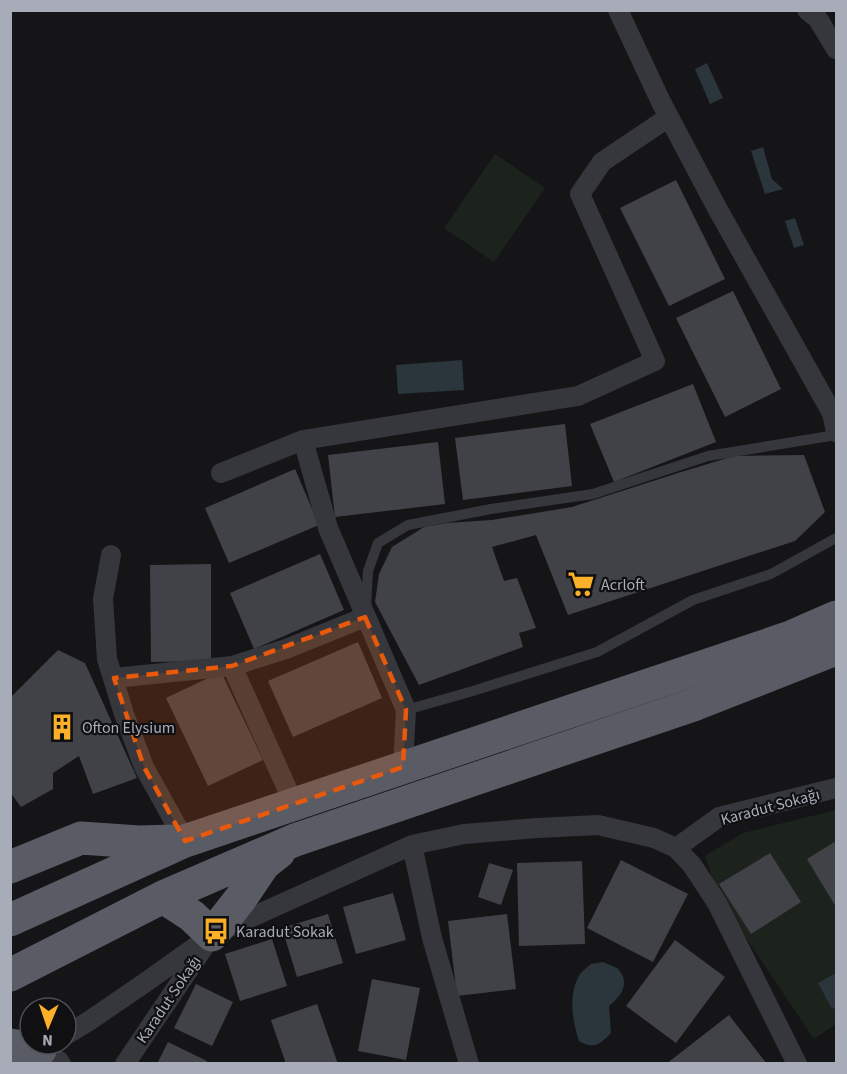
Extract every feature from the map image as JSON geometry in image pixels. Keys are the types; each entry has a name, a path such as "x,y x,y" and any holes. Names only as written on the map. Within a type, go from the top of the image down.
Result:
{"highway":[{"path":"788,638 837,594"},
{"path":"10,920 184,841 788,638 837,617"},
{"path":"10,975 163,897 295,840 696,704 837,649"},
{"path":"10,867 81,838 139,842 184,841"},
{"path":"163,897 192,916 212,935 264,864 295,840"}],"street":[{"path":"618,10 669,117 717,208 832,413 837,433"},
{"path":"807,10 818,19 837,49"},
{"path":"221,473 303,440 578,396 655,361 580,194 602,162 669,117"},
{"path":"303,440 328,528 406,710 403,767"},
{"path":"111,555 103,599 107,659 144,767 184,841"},
{"path":"114,678 232,666 286,649 365,617"},
{"path":"232,666 294,804"},
{"name":"Karadut Sokağı","path":"676,848 720,817 837,788"},
{"path":"78,1028 212,935 412,845 464,834 598,825 654,838 676,848 692,865 717,903 796,1064"},
{"path":"412,845 432,938 469,1064"},
{"name":"Karadut Sokağı","path":"125,1064 212,935"}],"lane":[{"path":"365,617 368,571 378,543 408,525 490,509 593,494 708,456 837,433"},
{"path":"406,710 597,652 693,600 771,574 837,538"}],"highlighted area":[{"path":"365,617 406,710 403,767 185,841 144,767 114,678 232,666"}],"shaded area":[{"path":"707,63 723,98 710,104 695,69"},
{"path":"763,147 772,179 783,189 765,194 751,151"},
{"path":"495,154 545,188 494,262 444,228"},
{"path":"795,218 804,245 794,248 785,221"},
{"path":"462,360 464,390 398,394 396,365"},
{"path":"836,810 836,1024 814,1039 719,898 705,856 743,833"},
{"path":"603,962 617,968 624,984 618,998 609,1006 611,1033 600,1043 588,1045 579,1041 572,1007 574,990 584,970 591,964"},
{"path":"836,973 836,1007 832,1009 818,983"}],"building":[{"path":"676,180 725,279 669,306 620,208"},
{"path":"733,291 781,389 725,417 676,318"},
{"path":"693,384 716,442 614,482 590,424"},
{"path":"565,424 572,486 463,500 455,438"},
{"path":"438,442 445,504 335,517 328,455"},
{"path":"804,455 825,512 795,541 568,615 536,535 492,547 504,581 517,578 536,628 519,633 523,647 419,685 375,602 379,574 392,547 424,527 492,520 572,507 734,456"},
{"path":"295,469 319,525 229,563 205,508"},
{"path":"320,554 344,610 254,649 230,593"},
{"path":"211,564 211,661 151,662 150,565"},
{"path":"358,642 382,698 293,737 268,681"},
{"name":"Ofton Elysium","path":"58,650 85,663 137,778 93,794 79,756 53,773 53,789 21,807 10,792 10,698"},
{"path":"221,672 263,760 208,786 166,698"},
{"path":"836,841 836,907 807,859"},
{"path":"770,853 801,902 751,934 719,884"},
{"path":"621,860 688,894 653,962 587,928"},
{"path":"582,861 585,944 519,946 517,863"},
{"path":"489,863 513,870 501,905 478,897"},
{"path":"393,893 406,940 356,954 343,907"},
{"path":"328,914 343,963 297,977 282,928"},
{"path":"507,914 516,989 457,996 448,921"},
{"path":"272,939 287,986 240,1001 225,954"},
{"path":"675,940 725,977 676,1043 626,1006"},
{"path":"372,979 420,988 406,1060 358,1051"},
{"path":"196,984 233,1002 212,1046 174,1028"},
{"path":"317,1004 338,1064 286,1064 271,1020"},
{"path":"729,1015 767,1064 666,1064"},
{"path":"168,1042 207,1061 206,1064 157,1064"}],"place":[{"name":"Acrloft","path":"581,584"},
{"name":"Ofton Elysium","path":"62,727"},
{"name":"Karadut Sokak","path":"216,931"}]}
